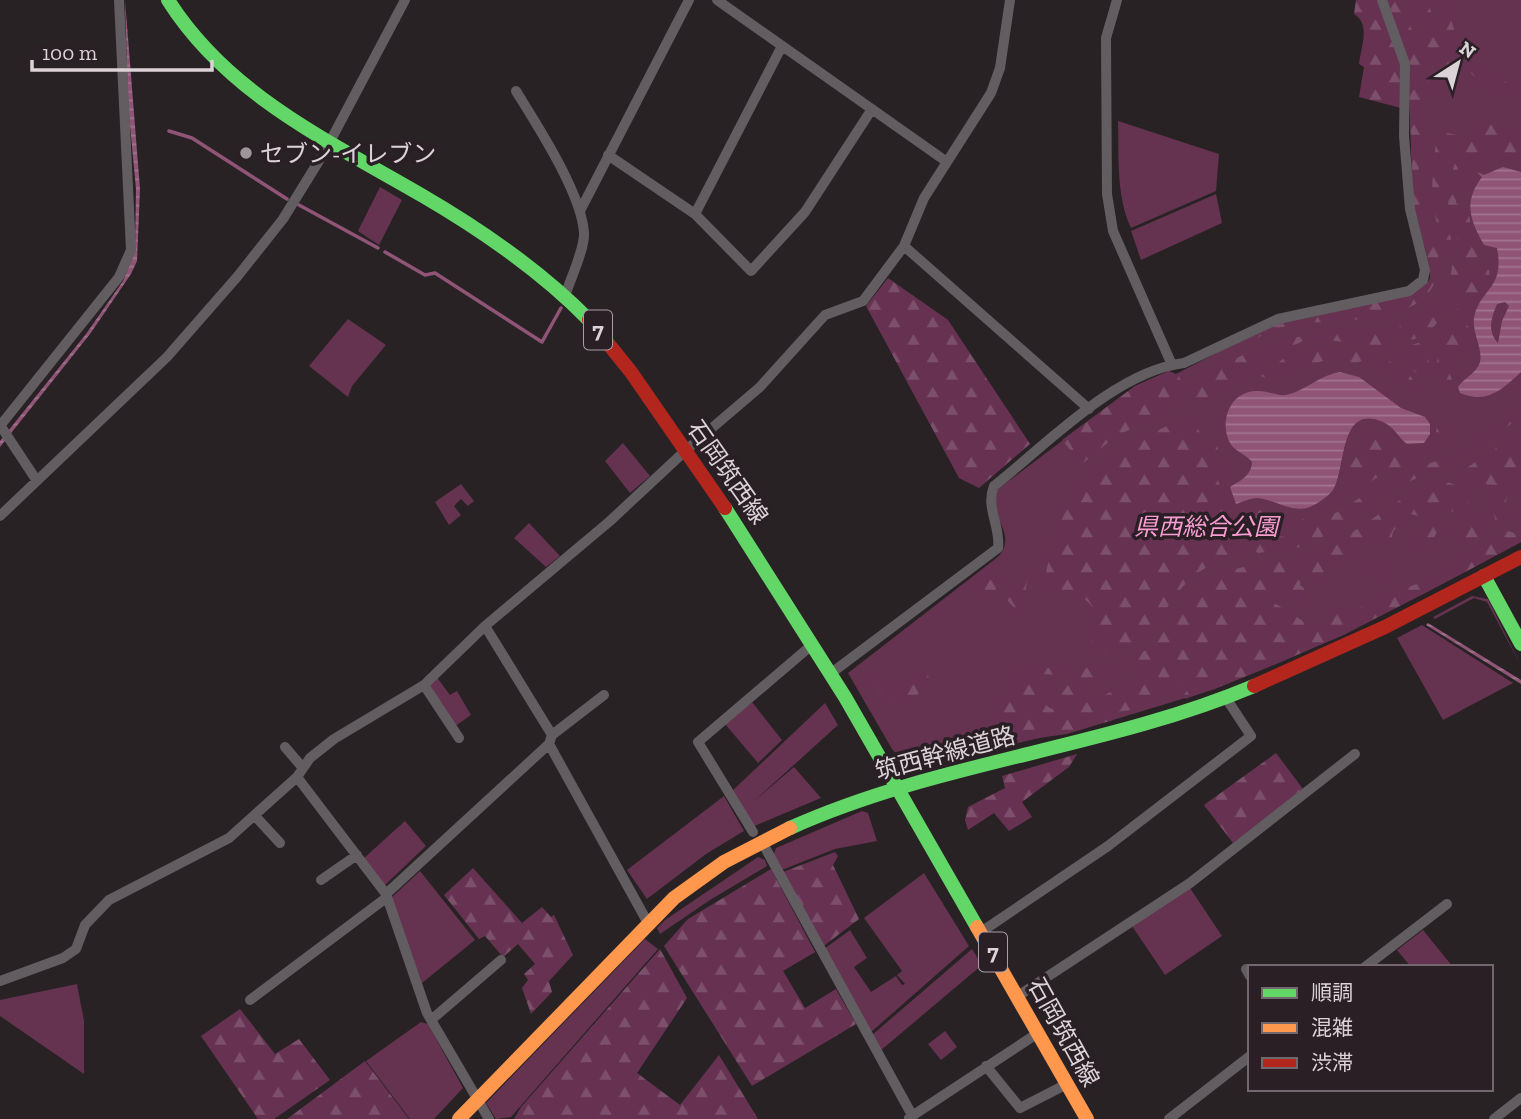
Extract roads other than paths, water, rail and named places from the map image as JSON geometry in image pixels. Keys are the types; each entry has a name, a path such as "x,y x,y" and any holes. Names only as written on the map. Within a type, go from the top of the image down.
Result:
{"main road":[{"name":"石岡筑西線","path":"168,0 188,32 224,69 256,95 330,143 478,230 533,268 565,296 615,349 752,547 813,644 1087,1119"},
{"name":"筑西幹線道路","path":"459,1119 648,923 683,890 757,837 805,822 896,787 1149,723 1226,698 1311,663 1521,557"},
{"path":"1485,576 1521,644"}],"street":[{"path":"37,481 0,426 119,277 131,250 119,0"},
{"path":"0,516 167,357 237,277 283,219 330,143 405,0"},
{"path":"580,211 689,0"},
{"path":"717,0 947,162"},
{"path":"0,981 63,958 76,949 85,925 109,900 229,838 300,773 310,758 334,739 424,685 485,626 610,522 685,451 760,387 825,315 863,301 904,246 924,198 991,93 1000,68 1010,0"},
{"path":"1116,0 1106,38 1107,194 1114,231 1172,365"},
{"path":"830,674 998,548 1000,535 990,503 994,486 1089,409 1132,381 1184,363 1278,319 1409,291 1423,280 1425,270 1409,197 1404,136 1405,64 1382,0"},
{"path":"695,214 782,46"},
{"path":"516,91 545,140 580,211 585,235 565,296"},
{"path":"608,155 695,214 751,271 805,212 872,109"},
{"path":"904,246 1089,409"},
{"path":"485,626 551,740 648,923"},
{"path":"813,644 698,742 757,837 910,1117 1038,1033"},
{"path":"424,685 459,738"},
{"path":"250,1000 386,896 551,740 604,695"},
{"path":"981,932 1108,846 1251,736 1226,698"},
{"path":"285,747 300,773 386,896 431,1020 489,1119"},
{"path":"1018,996 1190,883 1354,754"},
{"path":"255,816 280,844"},
{"path":"321,880 357,855"},
{"path":"1368,965 1447,904"},
{"path":"431,1020 501,960"},
{"path":"1169,1119 1248,1058"},
{"path":"986,1066 1020,1108 1066,1084"},
{"path":"1494,1119 1521,1098"}],"waterway":[{"path":"169,131 192,138 287,199"},
{"path":"299,205 378,248"},
{"path":"385,252 425,275 435,273 542,342 561,308"}],"place":[{"name":"セブン-イレブン","path":"246,153"}],"park label":[{"name":"県西総合公園","path":"1206,526"}]}
